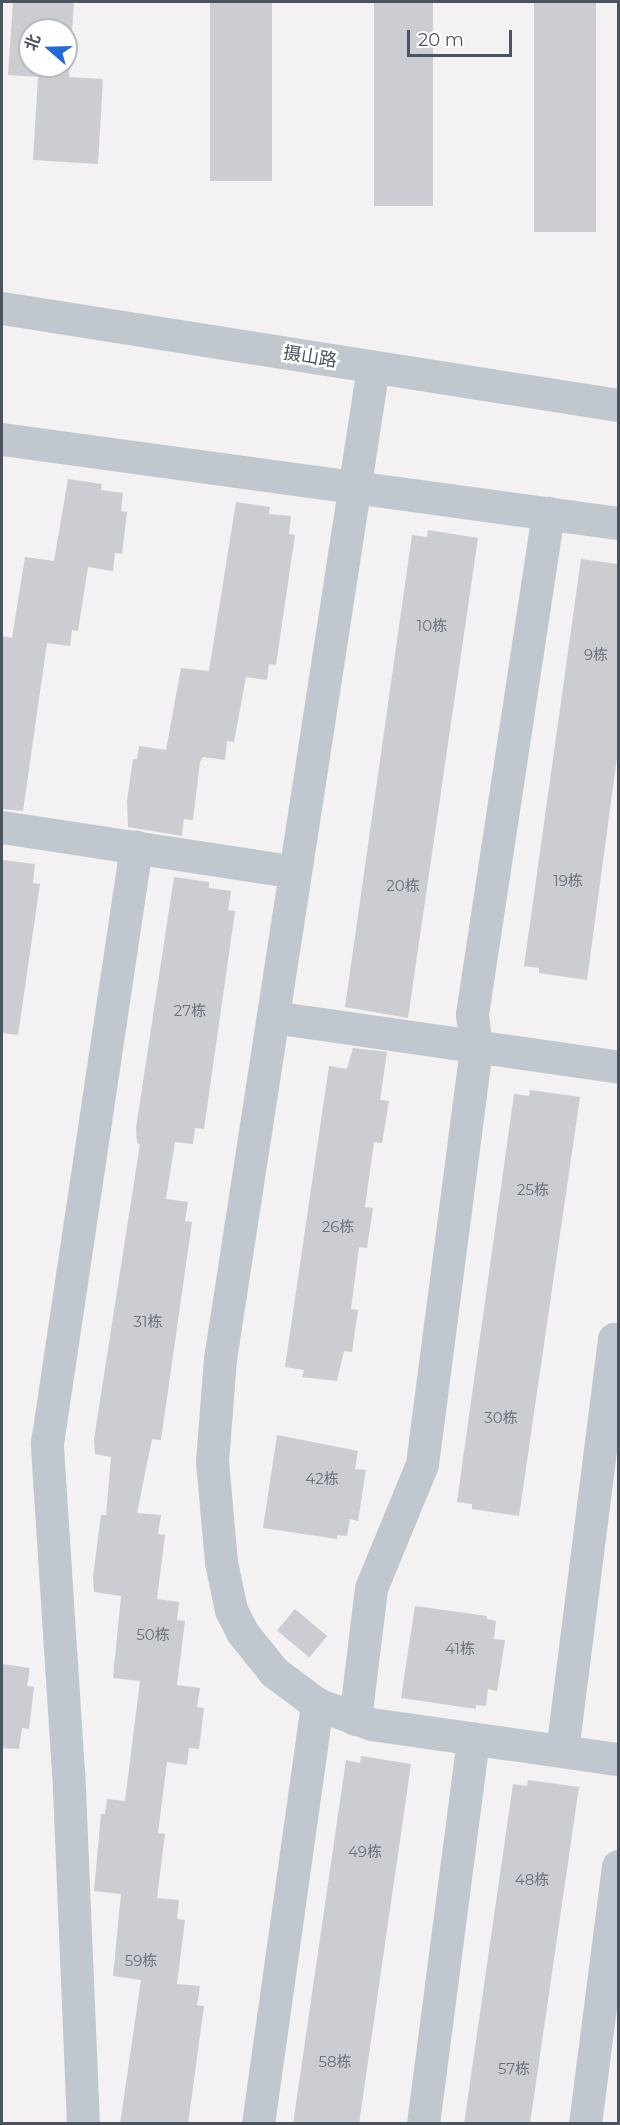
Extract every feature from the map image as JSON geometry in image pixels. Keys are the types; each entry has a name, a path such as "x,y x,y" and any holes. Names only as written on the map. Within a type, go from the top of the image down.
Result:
{"street":[{"name":"摄山路","path":"2,308 618,405"},
{"path":"373,367 213,1410 214,1513 231,1610 242,1632 274,1672 317,1704 355,1719 618,1759"},
{"path":"2,439 618,523"},
{"path":"355,1719 371,1588 422,1464 476,1047 472,1014 548,513"},
{"path":"2,826 295,872"},
{"path":"83,2124 68,1772 47,1443 136,847"},
{"path":"273,1017 618,1067"},
{"path":"562,1751 614,1339 618,1339"},
{"path":"258,2124 317,1704"},
{"path":"423,2124 473,1738"},
{"path":"585,2124 618,1866"}],"building":[{"path":"13,2 74,2 73,18 18,18 18,76 8,75"},
{"path":"210,2 272,2 272,181 210,181"},
{"path":"374,2 433,2 433,206 374,206"},
{"path":"534,2 596,2 596,232 534,232"},
{"path":"38,78 103,79 98,164 33,160"},
{"path":"68,479 102,484 101,490 123,493 121,511 127,512 122,554 115,553 113,571 88,567 78,631 72,630 70,646 47,643 23,811 2,809 2,636 12,638 25,557 54,561"},
{"path":"236,502 270,507 269,514 291,516 289,534 295,535 276,665 269,664 267,680 246,677 234,742 227,741 225,760 203,757 200,762 193,820 184,819 182,836 128,827 127,801 133,759 137,759 139,746 166,750 181,668 209,671"},
{"path":"428,530 478,538 408,1018 345,1007 412,535 427,537"},
{"path":"581,559 618,564 618,750 587,980 539,973 539,968 524,966"},
{"path":"2,860 35,864 33,883 40,884 18,1035 2,1033"},
{"path":"174,877 209,882 209,888 231,891 228,910 235,911 204,1129 195,1128 193,1144 175,1142 166,1199 188,1202 185,1221 192,1222 161,1440 152,1439 137,1513 161,1515 158,1534 165,1535 157,1599 179,1602 177,1620 185,1621 177,1685 200,1688 197,1707 204,1708 199,1749 189,1748 187,1765 167,1762 158,1833 165,1834 157,1898 179,1900 177,1919 185,1920 177,1984 200,1986 197,2005 204,2006 188,2124 120,2124 141,1980 113,1976 121,1894 94,1891 101,1814 105,1814 107,1799 125,1801 140,1681 113,1678 121,1596 94,1592 93,1577 101,1515 106,1515 111,1457 95,1454 94,1439 140,1144 137,1143 136,1128"},
{"path":"353,1048 387,1052 380,1100 389,1101 382,1143 374,1142 365,1207 373,1208 367,1248 359,1247 351,1309 358,1310 352,1352 344,1351 337,1381 302,1377 304,1370 285,1367 329,1066 347,1069"},
{"path":"530,1090 580,1097 519,1516 472,1509 472,1504 457,1502 514,1094 529,1096"},
{"path":"277,1435 358,1451 355,1469 366,1470 358,1521 350,1519 347,1536 337,1535 337,1539 263,1528"},
{"path":"415,1606 487,1616 487,1619 496,1621 494,1639 505,1640 497,1691 488,1689 486,1706 476,1705 476,1709 401,1698"},
{"path":"295,1609 327,1636 309,1657 277,1630"},
{"path":"2,1664 30,1668 27,1686 34,1687 29,1729 22,1728 19,1749 2,1748"},
{"path":"361,1756 411,1764 359,2124 293,2124 346,1760 360,1763"},
{"path":"528,1780 579,1787 530,2124 464,2124 513,1784 527,1786"}]}
